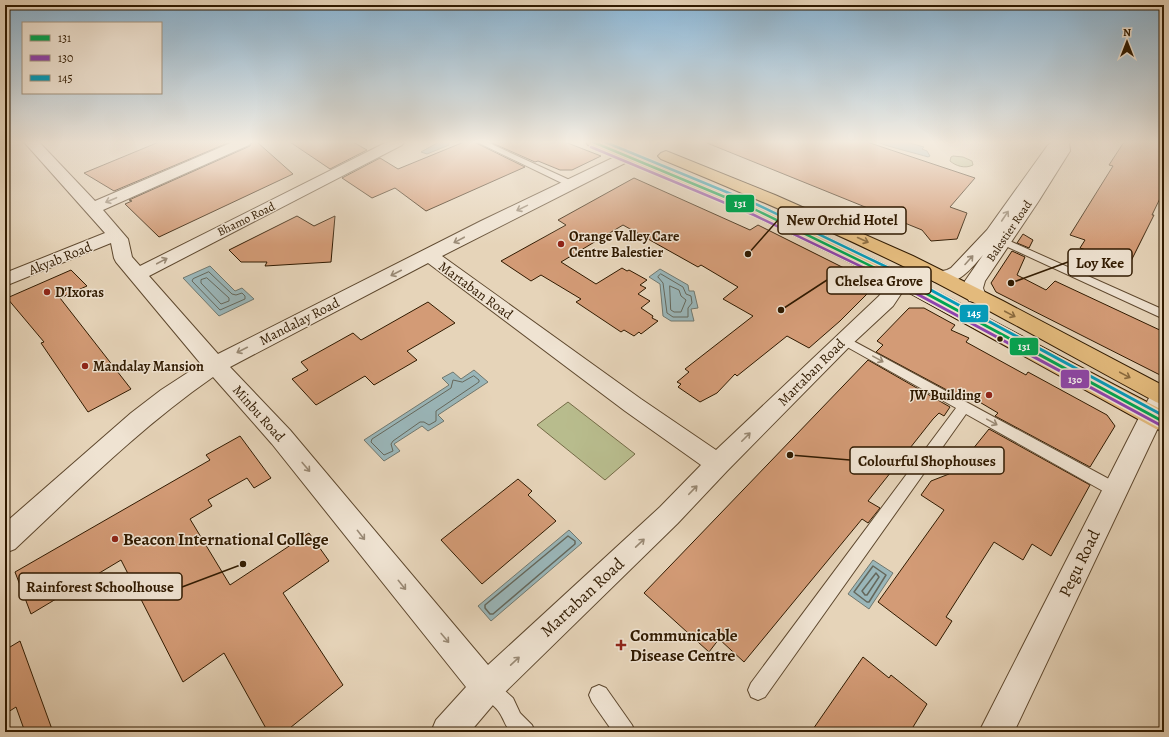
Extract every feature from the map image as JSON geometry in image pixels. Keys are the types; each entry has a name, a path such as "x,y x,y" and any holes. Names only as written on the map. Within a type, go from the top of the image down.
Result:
{"main road":[{"path":"676,176 756,210 1160,407"},
{"path":"718,176 764,195 940,277 976,296 1160,407"}],"street":[{"name":"Minbu Road","path":"64,176 119,239 123,258 137,275 188,336 286,443 486,688"},
{"path":"92,208 165,176"},
{"name":"Bhamo Road","path":"137,275 187,248 332,176"},
{"name":"Mandalay Road","path":"5,540 140,420 169,396 215,365 334,303 586,176"},
{"name":"Balestier Road","path":"940,277 951,276 958,272 988,239 1033,176"},
{"name":"Balestier Road","path":"976,296 973,288 975,281 1045,176"},
{"name":"Akyab Road","path":"5,280 116,235"},
{"name":"Martaban Road","path":"430,255 445,268 633,405 718,464"},
{"name":"Martaban Road","path":"448,732 486,688 669,515 718,464 893,293 895,288 895,277"},
{"name":"Pegu Road","path":"996,732 1115,490 1146,429 1160,407"}],"lane":[{"path":"555,176 571,184"},
{"path":"1003,241 1164,315"},
{"path":"844,340 1115,490"},
{"path":"758,690 964,407"},
{"path":"486,688 506,705 513,720 525,732"},
{"path":"599,695 625,732"}],"green space":[{"path":"568,402 635,454 605,480 537,425"}],"water":[{"path":"210,266 235,291 242,288 254,299 219,316 183,278"},
{"path":"660,269 688,285 689,291 694,291 698,308 691,309 694,321 671,321 663,316 660,284 649,277"},
{"path":"474,370 488,382 438,415 444,421 428,431 422,426 394,444 400,451 384,461 364,440 449,385 442,378 453,372 461,379"},
{"path":"569,530 582,543 491,621 478,606"},
{"path":"873,560 893,573 869,609 848,594"}],"building":[{"path":"90,176 149,176 114,191"},
{"path":"182,176 288,176 159,237 125,204 132,201 129,200"},
{"path":"345,176 504,176 426,211 395,188 372,198 342,178"},
{"path":"790,176 970,176 975,178 950,207 967,213 957,239 931,241 922,230"},
{"path":"1107,176 1164,176 1164,190 1152,215 1154,215 1127,269 1096,257 1098,254 1080,248 1085,240 1070,235"},
{"path":"634,178 750,230 758,225 868,280 873,288 840,321 809,348 787,336 737,376 735,374 717,393 700,402 678,387 681,384 677,382 689,372 685,369 753,316 723,299 738,287 701,265 698,267 623,225 561,262 596,284 622,268 627,271 629,270 647,280 640,285 646,288 638,294 650,301 641,308 653,316 652,318 658,321 641,334 639,332 634,336 624,330 621,332 576,302 581,299 541,275 531,281 501,261 566,225 558,220"},
{"path":"297,216 314,226 335,216 331,262 265,266 267,262 241,262 229,250"},
{"path":"1023,234 1033,240 1029,248 1017,243"},
{"path":"1012,251 1025,257 1017,275 1046,290 1055,281 1164,332 1164,377 996,292 991,283"},
{"path":"71,270 87,286 60,298 131,389 88,412 41,343 44,342 7,298"},
{"path":"428,302 455,323 407,351 417,360 374,385 365,376 316,405 292,379 308,370 301,362 353,333 361,340"},
{"path":"909,308 924,308 955,325 951,330 969,338 966,342 1026,375 1028,372 1107,415 1115,426 1090,467 995,416 998,413 961,391 958,396 876,352 883,345 877,341"},
{"path":"868,360 950,407 944,416 939,413 933,419 868,501 880,508 868,523 862,519 744,662 719,639 709,652 644,593"},
{"path":"989,429 1090,485 1051,556 1032,544 1023,560 994,542 946,617 952,621 936,646 878,602 944,510 921,495 931,481 949,474 968,448 972,450"},
{"path":"240,436 271,478 254,488 247,478 208,500 212,506 190,519 230,585 309,533 329,561 283,593 343,685 285,732 268,732 224,653 183,682 121,560 31,614 15,572 210,460 206,455"},
{"path":"518,479 532,491 528,495 556,521 482,584 441,540"},
{"path":"20,641 53,732 25,732 16,707 5,714 5,650"},
{"path":"863,657 889,678 891,675 927,704 910,732 811,732"}],"transit line":[{"name":"130","path":"661,176 754,215 893,281 1162,426"},
{"name":"131","path":"675,176 756,210 895,277 1164,422"},
{"name":"145","path":"689,176 758,205 897,272 1164,416"}],"place":[{"name":"Orange Valley Care Centre Balestier","path":"561,244"},
{"name":"New Orchid Hotel","path":"748,254"},
{"name":"Loy Kee","path":"1011,283"},
{"name":"D'Ixoras","path":"47,292"},
{"name":"Chelsea Grove","path":"781,310"},
{"name":"Mandalay Mansion","path":"85,366"},
{"name":"JW Building","path":"989,395"},
{"name":"Colourful Shophouses","path":"790,455"},
{"name":"Beacon International College","path":"115,539"},
{"name":"Rainforest Schoolhouse","path":"243,564"},
{"name":"Communicable Disease Centre","path":"621,645"}]}
